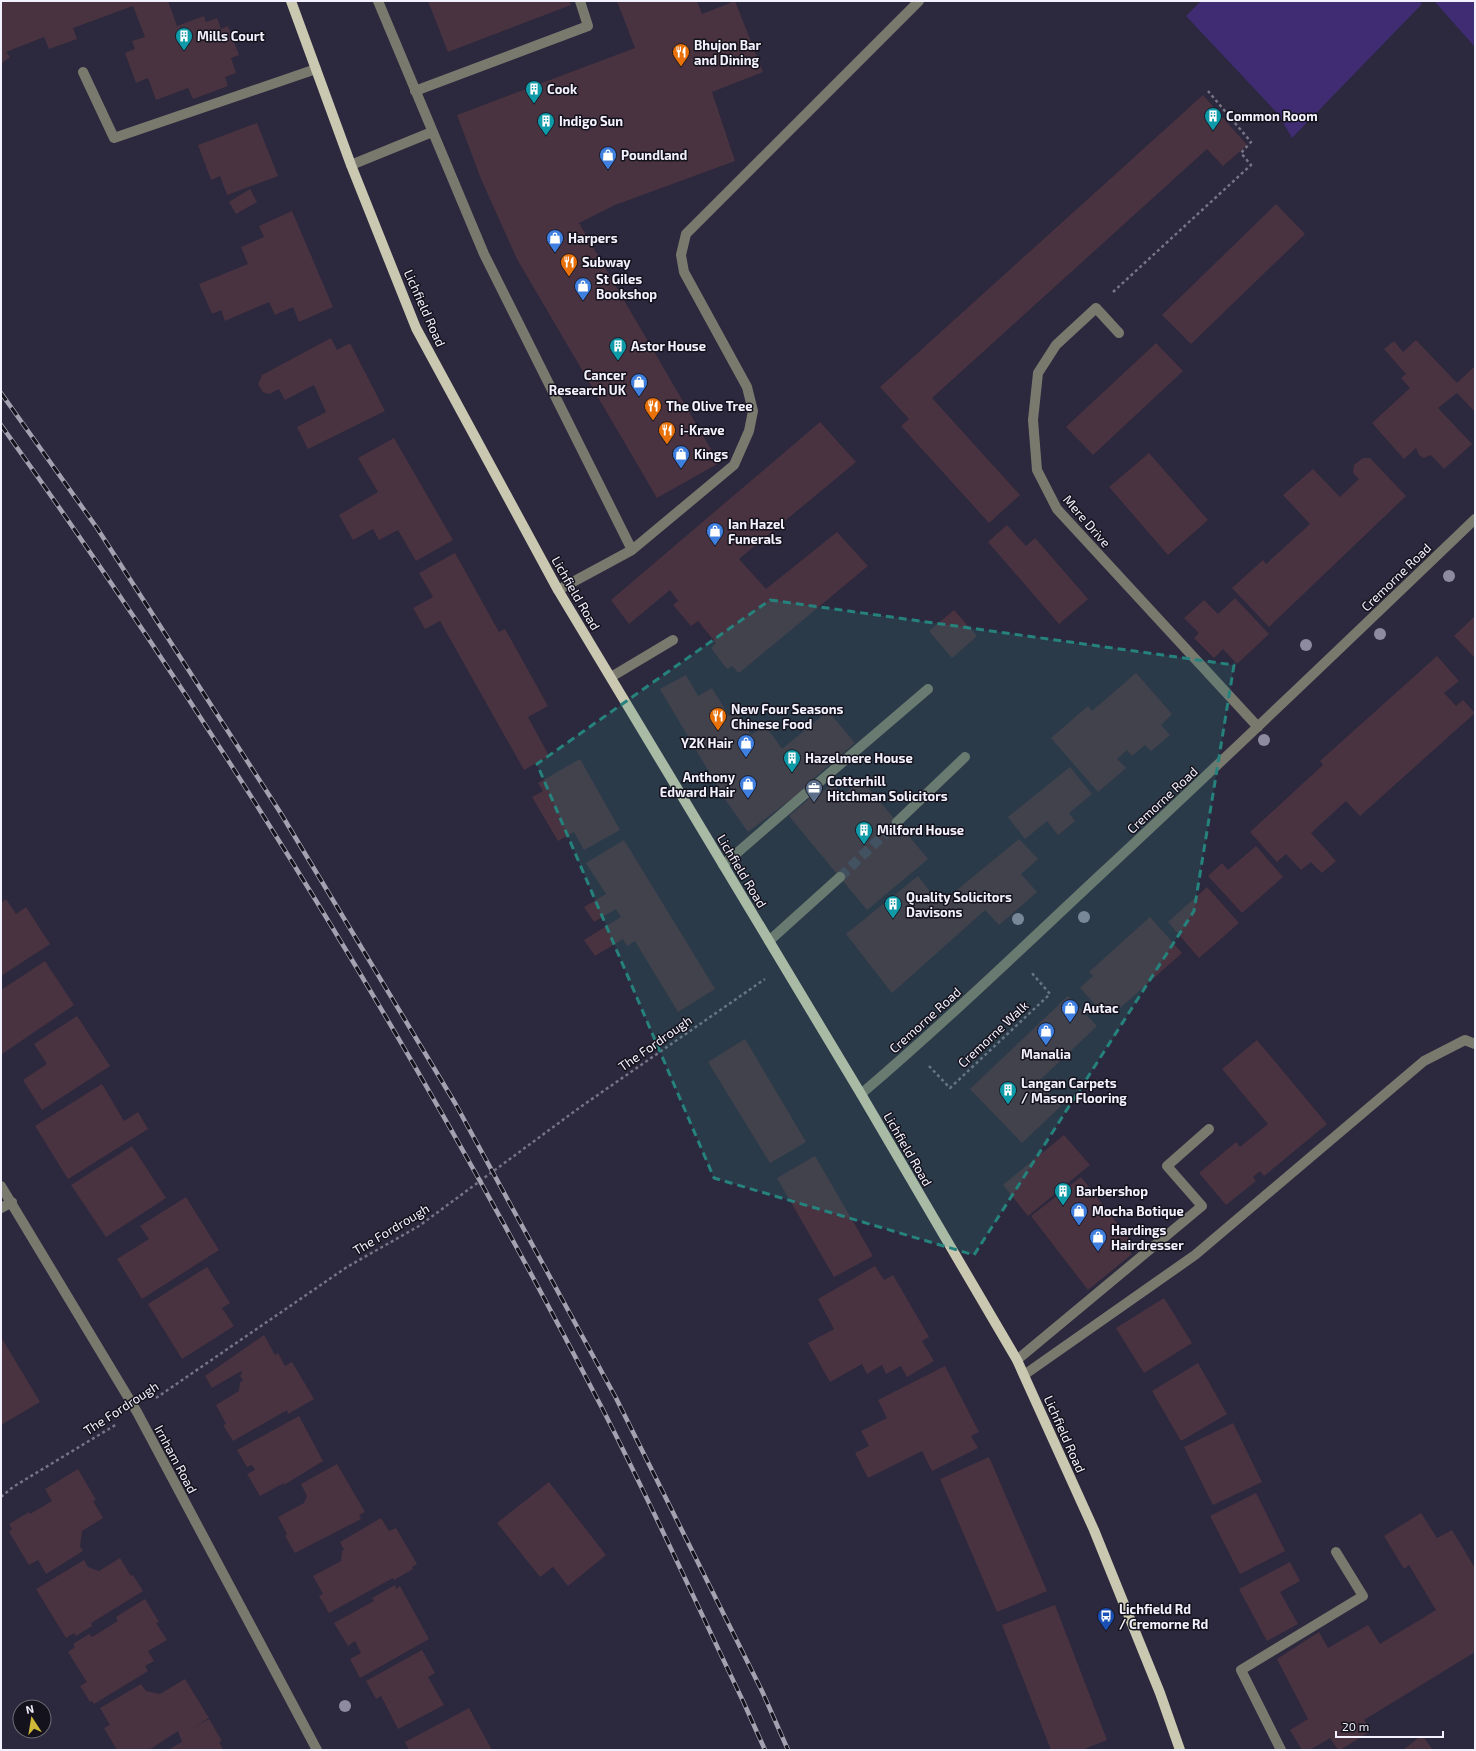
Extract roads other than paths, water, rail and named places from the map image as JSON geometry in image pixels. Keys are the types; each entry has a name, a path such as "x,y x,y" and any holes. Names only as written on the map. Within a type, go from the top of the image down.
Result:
{"main road":[{"name":"Lichfield Road","path":"291,1 351,165 416,328 558,590 861,1094 1017,1360 1094,1530 1160,1693 1180,1750"}],"street":[{"path":"378,1 484,254 632,550"},
{"path":"415,91 588,26 580,1"},
{"path":"558,590 632,550 734,465 749,431 753,411 747,387 684,272 681,254 686,234 919,1"},
{"path":"83,72 114,138 316,70"},
{"path":"351,165 432,132"},
{"name":"Mere Drive","path":"1119,333 1096,308 1056,345 1038,373 1033,420 1037,470 1056,509 1258,727"},
{"name":"Cremorne Road","path":"861,1094 914,1049 1016,954 1258,727 1475,519"},
{"path":"611,678 673,640"},
{"path":"817,784 928,689"},
{"path":"897,822 965,757"},
{"path":"723,865 805,794"},
{"path":"769,941 840,877"},
{"path":"1024,1375 1195,1254 1424,1060 1465,1040 1475,1044"},
{"path":"1017,1360 1202,1206 1167,1166 1209,1129"},
{"name":"Irnham Road","path":"1,1186 137,1412 317,1750"},
{"path":"1,1208 12,1202"},
{"path":"1281,1750 1241,1670 1363,1596 1336,1552"}],"tunnel":[{"path":"805,794 817,784"},
{"path":"840,877 897,822"}],"railway":[{"path":"1,393 97,528 280,812 455,1103 616,1398 762,1691 788,1750"},
{"path":"1,425 84,543 164,662 319,905 393,1028 534,1279 601,1406 656,1516 765,1750"}],"place":[{"name":"Mills Court","path":"184,51"},
{"name":"Bhujon Bar and Dining","path":"681,67"},
{"name":"Cook","path":"534,104"},
{"name":"Common Room","path":"1213,131"},
{"name":"Indigo Sun","path":"546,136"},
{"name":"Poundland","path":"608,170"},
{"name":"Harpers","path":"555,253"},
{"name":"Subway","path":"569,277"},
{"name":"St Giles Bookshop","path":"583,301"},
{"name":"Astor House","path":"618,361"},
{"name":"Cancer Research UK","path":"639,397"},
{"name":"The Olive Tree","path":"653,421"},
{"name":"i-Krave","path":"667,445"},
{"name":"Kings","path":"681,469"},
{"name":"Ian Hazel Funerals","path":"715,546"},
{"name":"New Four Seasons Chinese Food","path":"718,731"},
{"name":"Y2K Hair","path":"746,758"},
{"name":"Hazelmere House","path":"792,773"},
{"name":"Anthony Edward Hair","path":"748,799"},
{"name":"Cotterhill Hitchman Solicitors","path":"814,803"},
{"name":"Milford House","path":"864,845"},
{"name":"Quality Solicitors Davisons","path":"893,919"},
{"name":"Autac","path":"1070,1023"},
{"name":"Manalia","path":"1046,1046"},
{"name":"Langan Carpets / Mason Flooring","path":"1008,1105"},
{"name":"Barbershop","path":"1063,1206"},
{"name":"Mocha Botique","path":"1079,1226"},
{"name":"Hardings Hairdresser","path":"1098,1252"},
{"name":"Lichfield Rd / Cremorne Rd","path":"1106,1631"}]}
